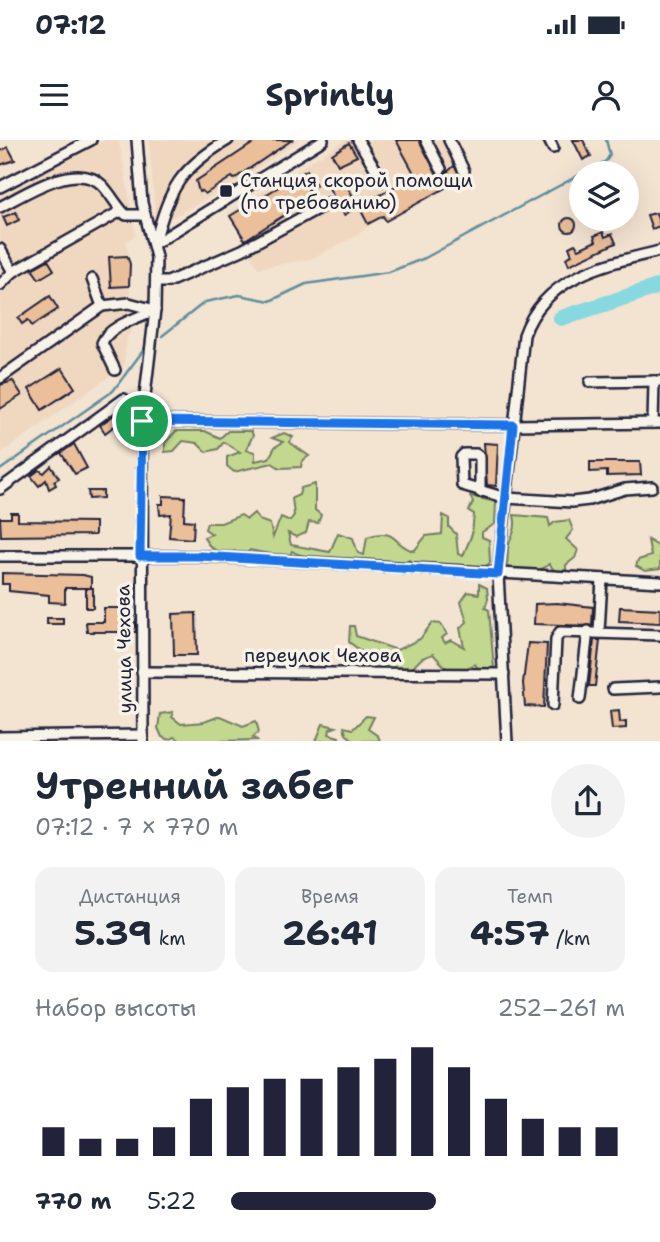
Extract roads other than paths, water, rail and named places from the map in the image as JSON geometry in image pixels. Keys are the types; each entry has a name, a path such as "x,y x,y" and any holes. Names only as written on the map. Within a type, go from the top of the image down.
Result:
{"street":[{"path":"0,187 91,140"},
{"name":"улица Чехова","path":"137,140 145,215 155,244 156,282 142,421 140,556 143,738"},
{"path":"155,244 166,204 180,178 198,158 228,140"},
{"path":"155,244 323,140"},
{"path":"358,140 381,178"},
{"path":"426,140 441,169"},
{"path":"449,140 464,171"},
{"path":"0,207 51,183 85,177 103,186 126,215 145,215"},
{"path":"156,282 168,282 242,250 328,202"},
{"path":"0,285 13,272 121,211"},
{"path":"0,249 13,272"},
{"path":"508,741 498,574 522,347 534,313 548,295 564,283 660,251"},
{"path":"92,279 102,306"},
{"path":"0,378 102,306 129,303 155,310"},
{"path":"116,370 102,340 124,324 155,310"},
{"path":"142,421 513,425 657,423 657,381 590,382"},
{"path":"0,489 124,399"},
{"path":"480,492 506,498 581,502 617,490 652,487"},
{"path":"0,556 200,556 660,582"},
{"path":"599,632 602,579"},
{"path":"553,705 557,635 564,630 660,635"},
{"path":"580,699 588,631"},
{"name":"переулок Чехова","path":"142,672 504,674"},
{"path":"613,689 660,687"},
{"path":"0,737 143,738"}],"waterway":[{"path":"606,140 610,155 606,161"},
{"path":"162,336 205,302 239,295 270,301 306,284 389,272 425,258 569,180"},
{"path":"561,318 660,286"},
{"path":"0,470 113,391 145,348"}],"place":[{"name":"Станция скорой помощи (по требованию)","path":"226,191"}]}
